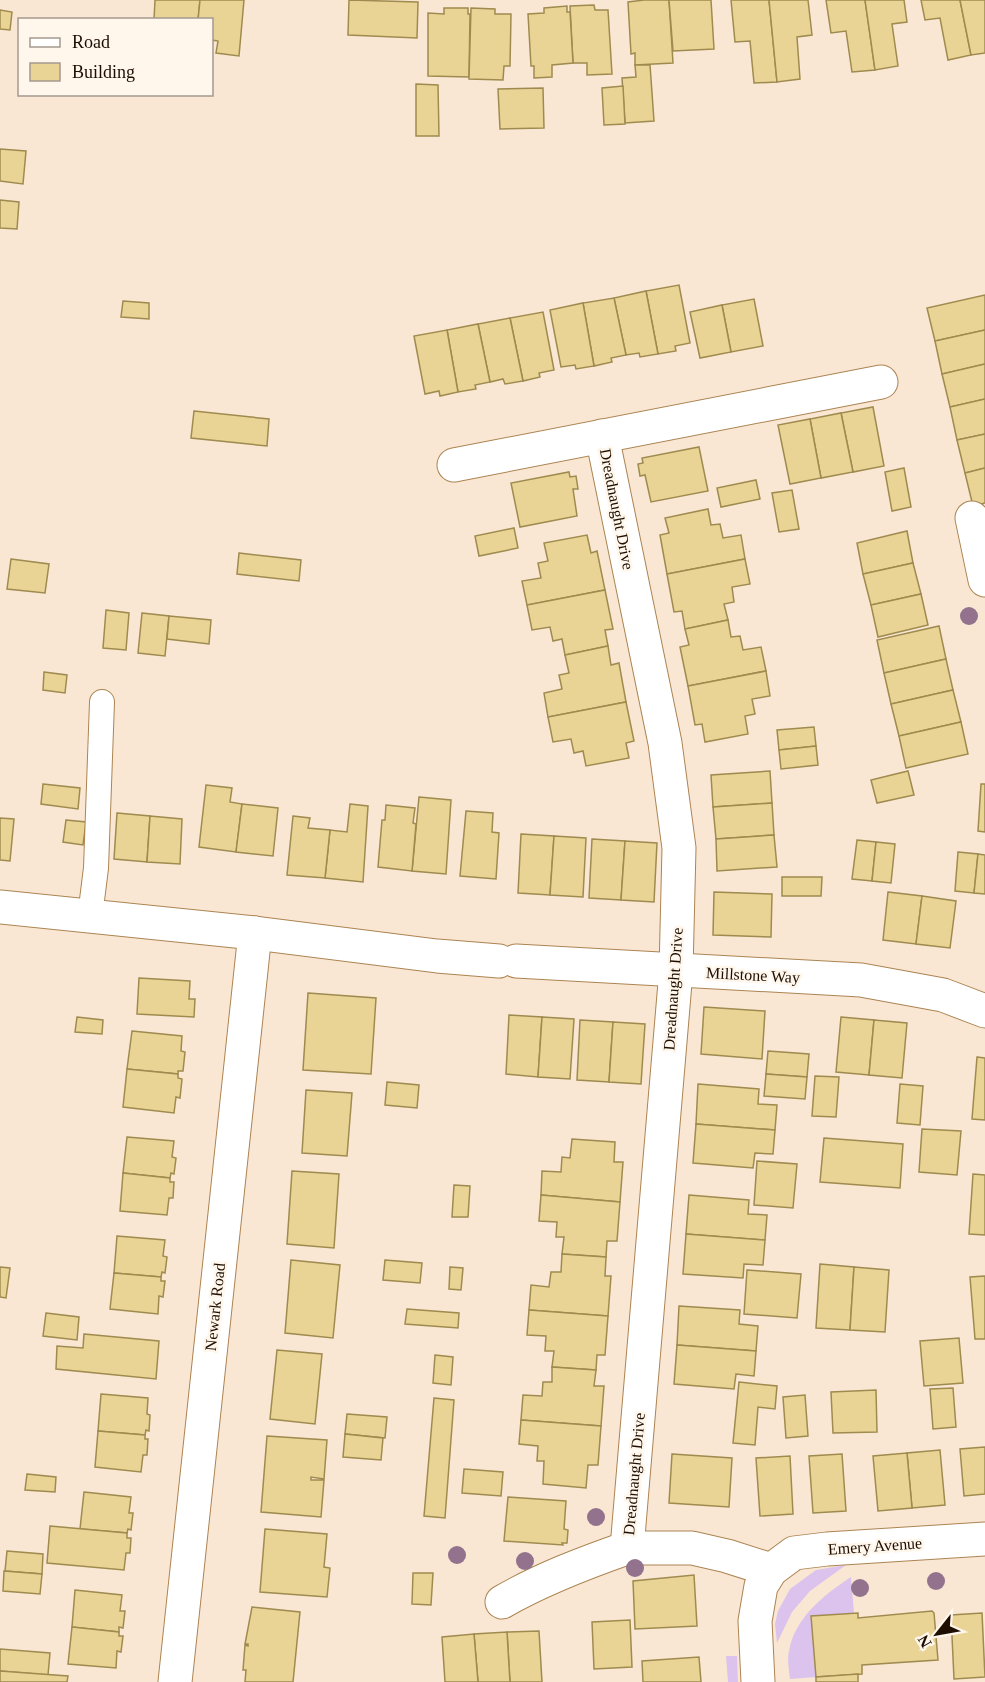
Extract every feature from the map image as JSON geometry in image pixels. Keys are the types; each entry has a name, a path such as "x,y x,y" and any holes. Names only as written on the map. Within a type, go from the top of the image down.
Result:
{"street":[{"name":"Dreadnaught Drive","path":"454,465 881,381"},
{"name":"Dreadnaught Drive","path":"602,436 669,766 679,848 676,971 627,1548"},
{"path":"972,518 985,579"},
{"path":"0,907 255,933"},
{"name":"Millstone Way","path":"255,933 436,956 861,980 943,995 985,1011"},
{"name":"Newark Road","path":"174,1682 255,933"},
{"name":"Emery Avenue","path":"771,1570 794,1553 985,1539"},
{"name":"Dreadnaught Drive","path":"502,1602 532,1585 627,1548 692,1548 771,1570"},
{"path":"758,1682 755,1621 761,1586 771,1570"}],"lane":[{"path":"90,916 96,868 102,702"}],"shaded area":[{"path":"846,1565 810,1591 792,1612 777,1643 775,1624 778,1611 790,1589 816,1570"},
{"path":"851,1577 854,1613 811,1616 816,1677 790,1679 788,1654 798,1627 812,1608"},
{"path":"726,1656 737,1656 738,1682 728,1682"}],"building":[{"path":"155,0 200,0 198,18 154,18"},
{"path":"200,0 244,0 239,56 216,53 218,41 213,40 213,18 198,18"},
{"path":"349,0 418,2 417,38 348,35"},
{"path":"669,0 673,63 635,65 635,53 631,54 628,2"},
{"path":"669,0 711,0 714,49 673,51"},
{"path":"731,0 769,0 777,82 754,83 750,41 735,42"},
{"path":"769,0 808,0 812,35 797,37 800,79 777,82"},
{"path":"826,0 865,0 875,70 852,72 846,31 831,33"},
{"path":"865,0 904,0 907,22 892,24 898,66 875,70"},
{"path":"921,0 960,0 971,55 948,60 940,18 925,20"},
{"path":"960,0 985,0 985,53 971,55"},
{"path":"594,5 595,10 608,10 612,74 587,75 587,63 573,63 570,6"},
{"path":"567,6 567,12 570,12 573,63 552,65 552,77 534,78 534,66 531,66 528,14 544,13 544,8"},
{"path":"444,8 468,8 468,14 470,14 469,77 428,76 428,13 444,14"},
{"path":"471,8 495,9 495,14 511,14 510,66 504,66 503,80 469,79"},
{"path":"0,10 12,12 10,30 0,29"},
{"path":"635,65 650,65 654,121 625,123 622,78 636,77"},
{"path":"416,84 438,85 439,136 416,136"},
{"path":"623,86 625,124 604,125 602,88"},
{"path":"543,88 544,128 500,129 498,89"},
{"path":"0,149 26,151 23,184 0,181"},
{"path":"0,200 19,202 17,229 0,228"},
{"path":"679,285 690,343 675,346 676,351 658,354 646,291"},
{"path":"646,291 658,354 640,357 639,353 626,355 614,298"},
{"path":"985,295 985,330 935,341 927,308"},
{"path":"614,298 626,355 611,358 612,362 594,366 583,303"},
{"path":"754,299 763,346 731,352 722,305"},
{"path":"123,301 149,303 149,319 121,317"},
{"path":"583,303 594,366 576,369 575,365 561,367 550,310"},
{"path":"722,305 731,352 700,358 690,312"},
{"path":"543,312 554,370 539,373 540,377 523,381 510,318"},
{"path":"510,318 523,381 505,384 503,379 490,382 478,324"},
{"path":"478,324 490,382 475,385 476,389 458,392 447,330"},
{"path":"447,330 458,392 440,396 439,391 425,394 414,336"},
{"path":"985,330 985,364 942,374 935,341"},
{"path":"985,364 985,399 950,407 942,374"},
{"path":"985,399 985,434 957,440 950,407"},
{"path":"873,407 884,466 853,472 841,413"},
{"path":"194,411 269,419 267,446 191,438"},
{"path":"841,413 853,472 821,478 810,419"},
{"path":"810,419 821,478 790,484 778,425"},
{"path":"985,434 985,468 965,473 957,440"},
{"path":"699,447 708,491 651,502 645,475 640,476 638,464 643,463 642,458"},
{"path":"904,468 911,507 892,511 885,472"},
{"path":"985,468 985,503 973,506 965,473"},
{"path":"569,472 570,477 576,476 578,489 573,489 577,516 520,527 511,483"},
{"path":"756,480 760,499 721,507 717,488"},
{"path":"792,490 799,529 779,532 772,493"},
{"path":"708,509 711,525 720,524 723,538 741,535 745,559 667,574 660,535 669,533 665,518"},
{"path":"514,528 518,548 479,556 475,536"},
{"path":"907,531 913,563 863,574 857,543"},
{"path":"587,535 591,553 597,551 605,590 527,605 522,581 541,578 538,563 548,561 544,543"},
{"path":"239,553 301,560 299,581 237,574"},
{"path":"11,559 49,564 45,593 7,589"},
{"path":"745,559 750,584 732,587 734,602 724,604 728,620 685,629 682,611 674,612 667,574"},
{"path":"913,563 921,594 871,605 863,574"},
{"path":"605,590 613,629 605,630 608,646 565,655 562,639 553,641 550,627 532,630 527,605"},
{"path":"921,594 928,625 878,637 871,605"},
{"path":"106,610 129,613 126,650 103,648"},
{"path":"142,613 169,616 165,656 138,653"},
{"path":"169,616 211,620 209,644 167,639"},
{"path":"728,620 731,637 740,636 743,650 761,647 766,671 688,686 680,647 689,645 685,629"},
{"path":"939,626 946,659 884,673 877,640"},
{"path":"608,646 611,665 619,663 626,702 548,717 544,693 562,689 559,675 569,673 565,655"},
{"path":"946,659 953,690 891,704 884,673"},
{"path":"766,671 770,696 752,699 755,714 745,716 748,734 705,742 702,724 695,725 688,686"},
{"path":"44,672 67,675 65,693 43,690"},
{"path":"953,690 961,722 899,736 891,704"},
{"path":"626,702 634,741 626,743 629,758 586,766 583,751 574,753 571,739 553,742 548,717"},
{"path":"961,722 968,754 906,768 899,736"},
{"path":"814,727 816,746 779,750 777,730"},
{"path":"816,746 818,765 781,769 779,750"},
{"path":"770,771 772,803 713,807 711,775"},
{"path":"908,771 914,795 877,803 871,780"},
{"path":"43,784 80,788 78,809 41,804"},
{"path":"981,784 985,784 985,832 978,831"},
{"path":"206,785 232,788 230,802 242,804 236,852 199,847"},
{"path":"419,797 451,800 446,874 412,871"},
{"path":"772,803 774,835 716,839 713,807"},
{"path":"242,804 278,808 273,856 236,852"},
{"path":"350,804 368,806 363,882 325,878 330,830 347,832"},
{"path":"386,805 415,808 412,871 378,867 382,820 385,820"},
{"path":"466,811 493,813 492,832 499,833 496,879 460,876"},
{"path":"117,813 150,816 147,862 114,859"},
{"path":"150,816 182,819 180,864 147,862"},
{"path":"293,816 310,818 308,828 330,830 325,878 287,875"},
{"path":"0,818 14,819 10,861 0,860"},
{"path":"66,820 86,822 83,845 63,842"},
{"path":"521,834 554,836 550,895 518,893"},
{"path":"774,835 777,867 717,871 716,839"},
{"path":"554,836 586,838 583,897 550,895"},
{"path":"592,839 625,841 621,900 589,898"},
{"path":"857,840 876,842 872,881 852,879"},
{"path":"625,841 657,843 654,902 621,900"},
{"path":"876,842 895,844 891,883 872,881"},
{"path":"958,852 978,854 974,893 955,891"},
{"path":"978,854 985,855 985,894 974,893"},
{"path":"782,877 822,877 821,896 782,896"},
{"path":"714,892 772,894 771,937 713,935"},
{"path":"888,892 922,896 916,944 883,940"},
{"path":"922,896 956,901 950,948 916,944"},
{"path":"139,978 190,981 189,999 195,999 194,1017 137,1014"},
{"path":"308,993 376,998 371,1074 303,1070"},
{"path":"704,1007 765,1011 762,1059 701,1054"},
{"path":"509,1015 542,1017 538,1077 506,1074"},
{"path":"77,1017 103,1020 102,1034 75,1032"},
{"path":"542,1017 574,1019 570,1079 538,1077"},
{"path":"841,1017 874,1020 869,1075 836,1072"},
{"path":"580,1020 613,1022 609,1082 577,1080"},
{"path":"874,1020 907,1023 902,1078 869,1075"},
{"path":"613,1022 645,1024 641,1084 609,1082"},
{"path":"132,1031 182,1036 181,1051 185,1052 183,1071 178,1071 178,1074 127,1069"},
{"path":"768,1051 809,1054 807,1077 766,1074"},
{"path":"977,1057 985,1058 985,1120 972,1119"},
{"path":"127,1069 178,1074 178,1078 182,1079 180,1098 176,1097 174,1113 123,1107"},
{"path":"766,1074 807,1077 805,1099 764,1096"},
{"path":"815,1076 839,1077 836,1117 812,1116"},
{"path":"387,1082 419,1085 417,1108 385,1105"},
{"path":"698,1084 759,1089 758,1104 777,1105 775,1130 696,1124"},
{"path":"900,1084 923,1086 920,1125 897,1123"},
{"path":"306,1090 352,1093 347,1156 302,1153"},
{"path":"696,1124 775,1130 773,1154 755,1153 753,1168 693,1163"},
{"path":"922,1129 961,1131 957,1175 919,1172"},
{"path":"127,1137 174,1141 172,1157 176,1158 174,1174 171,1173 170,1178 123,1173"},
{"path":"824,1138 903,1144 900,1188 820,1182"},
{"path":"572,1139 615,1142 614,1162 623,1162 620,1202 541,1195 542,1171 561,1172 562,1157 570,1158"},
{"path":"757,1161 797,1164 793,1208 754,1205"},
{"path":"292,1171 339,1174 334,1248 287,1244"},
{"path":"123,1173 170,1178 170,1182 174,1182 173,1198 169,1198 167,1215 120,1211"},
{"path":"973,1174 985,1175 985,1235 969,1234"},
{"path":"454,1185 470,1186 468,1217 452,1217"},
{"path":"541,1195 620,1202 617,1241 607,1241 606,1257 562,1254 564,1237 556,1237 557,1222 539,1221"},
{"path":"689,1195 749,1200 748,1214 767,1215 765,1240 686,1234"},
{"path":"686,1234 765,1240 763,1265 744,1264 743,1278 683,1274"},
{"path":"117,1236 165,1240 163,1256 167,1257 165,1273 162,1272 161,1277 114,1273"},
{"path":"562,1254 606,1257 605,1276 611,1276 608,1316 529,1310 531,1285 549,1287 551,1272 561,1272"},
{"path":"291,1260 340,1265 333,1338 285,1333"},
{"path":"385,1260 422,1263 420,1283 383,1280"},
{"path":"820,1264 854,1267 850,1330 816,1328"},
{"path":"0,1267 10,1268 6,1298 0,1297"},
{"path":"450,1267 463,1268 461,1290 449,1289"},
{"path":"854,1267 889,1270 885,1332 850,1330"},
{"path":"747,1270 801,1274 797,1318 744,1314"},
{"path":"114,1273 161,1277 161,1281 165,1281 163,1297 159,1296 158,1314 110,1309"},
{"path":"985,1276 985,1339 975,1339 970,1277"},
{"path":"679,1306 740,1310 739,1324 758,1326 756,1351 677,1345"},
{"path":"407,1309 459,1313 458,1328 405,1324"},
{"path":"529,1310 608,1316 605,1355 597,1355 596,1370 552,1367 554,1351 545,1351 546,1336 527,1335"},
{"path":"46,1313 79,1317 77,1340 43,1336"},
{"path":"84,1334 159,1341 156,1379 56,1369 57,1346 83,1348"},
{"path":"959,1338 963,1383 924,1386 920,1341"},
{"path":"677,1345 756,1351 754,1376 736,1374 734,1389 674,1384"},
{"path":"277,1350 322,1354 315,1424 270,1419"},
{"path":"435,1355 453,1357 451,1385 433,1383"},
{"path":"552,1367 596,1370 594,1386 604,1386 601,1426 521,1420 523,1395 542,1396 543,1382 552,1382"},
{"path":"739,1382 777,1386 775,1409 758,1407 755,1445 733,1443"},
{"path":"953,1388 956,1427 933,1429 930,1389"},
{"path":"876,1390 877,1432 833,1433 831,1392"},
{"path":"101,1394 148,1398 149,1431 146,1430 145,1435 98,1431"},
{"path":"805,1395 808,1436 786,1438 783,1397"},
{"path":"434,1398 454,1400 445,1518 424,1516"},
{"path":"347,1414 387,1417 385,1438 345,1434"},
{"path":"521,1420 601,1426 598,1465 588,1465 586,1488 543,1484 544,1461 537,1461 538,1446 519,1444"},
{"path":"98,1431 145,1435 145,1439 148,1439 147,1455 143,1455 141,1472 95,1467"},
{"path":"345,1434 383,1438 381,1460 343,1457"},
{"path":"267,1436 327,1440 324,1479 311,1477 311,1480 324,1480 321,1517 261,1512"},
{"path":"985,1447 985,1494 964,1496 960,1449"},
{"path":"940,1450 945,1505 912,1508 907,1453"},
{"path":"907,1453 912,1508 878,1511 873,1456"},
{"path":"672,1454 732,1458 729,1507 669,1503"},
{"path":"842,1454 846,1511 813,1513 809,1456"},
{"path":"790,1456 793,1514 760,1516 756,1458"},
{"path":"464,1469 503,1472 501,1496 462,1493"},
{"path":"27,1474 56,1477 55,1492 25,1490"},
{"path":"84,1492 131,1497 129,1513 133,1513 131,1530 128,1529 127,1533 80,1529"},
{"path":"508,1497 566,1501 564,1529 568,1530 567,1543 562,1543 563,1545 504,1541"},
{"path":"50,1526 127,1533 127,1538 131,1538 130,1553 126,1553 124,1570 47,1563"},
{"path":"265,1529 327,1534 324,1567 330,1568 327,1597 260,1592"},
{"path":"7,1551 43,1554 42,1574 5,1571"},
{"path":"4,1571 42,1574 40,1594 3,1591"},
{"path":"413,1573 433,1573 431,1605 412,1604"},
{"path":"694,1575 697,1626 635,1629 633,1581"},
{"path":"75,1590 122,1595 120,1611 125,1611 123,1628 119,1627 119,1632 72,1627"},
{"path":"252,1607 300,1612 293,1682 245,1682 246,1670 243,1670 245,1645 248,1646 248,1644 245,1644"},
{"path":"932,1611 938,1660 862,1665 862,1674 816,1677 811,1616 858,1613 858,1618"},
{"path":"982,1613 985,1677 954,1679 951,1615"},
{"path":"630,1620 632,1667 594,1669 592,1622"},
{"path":"72,1627 119,1632 119,1636 123,1636 121,1652 117,1651 116,1668 68,1664"},
{"path":"539,1631 542,1682 510,1682 507,1632"},
{"path":"507,1632 510,1682 478,1682 474,1634"},
{"path":"474,1634 478,1682 445,1682 442,1637"},
{"path":"0,1649 50,1653 48,1675 0,1671"},
{"path":"699,1657 701,1682 643,1682 642,1661"},
{"path":"0,1671 68,1676 67,1682 0,1682"},
{"path":"858,1674 858,1682 816,1682 816,1677"}]}
